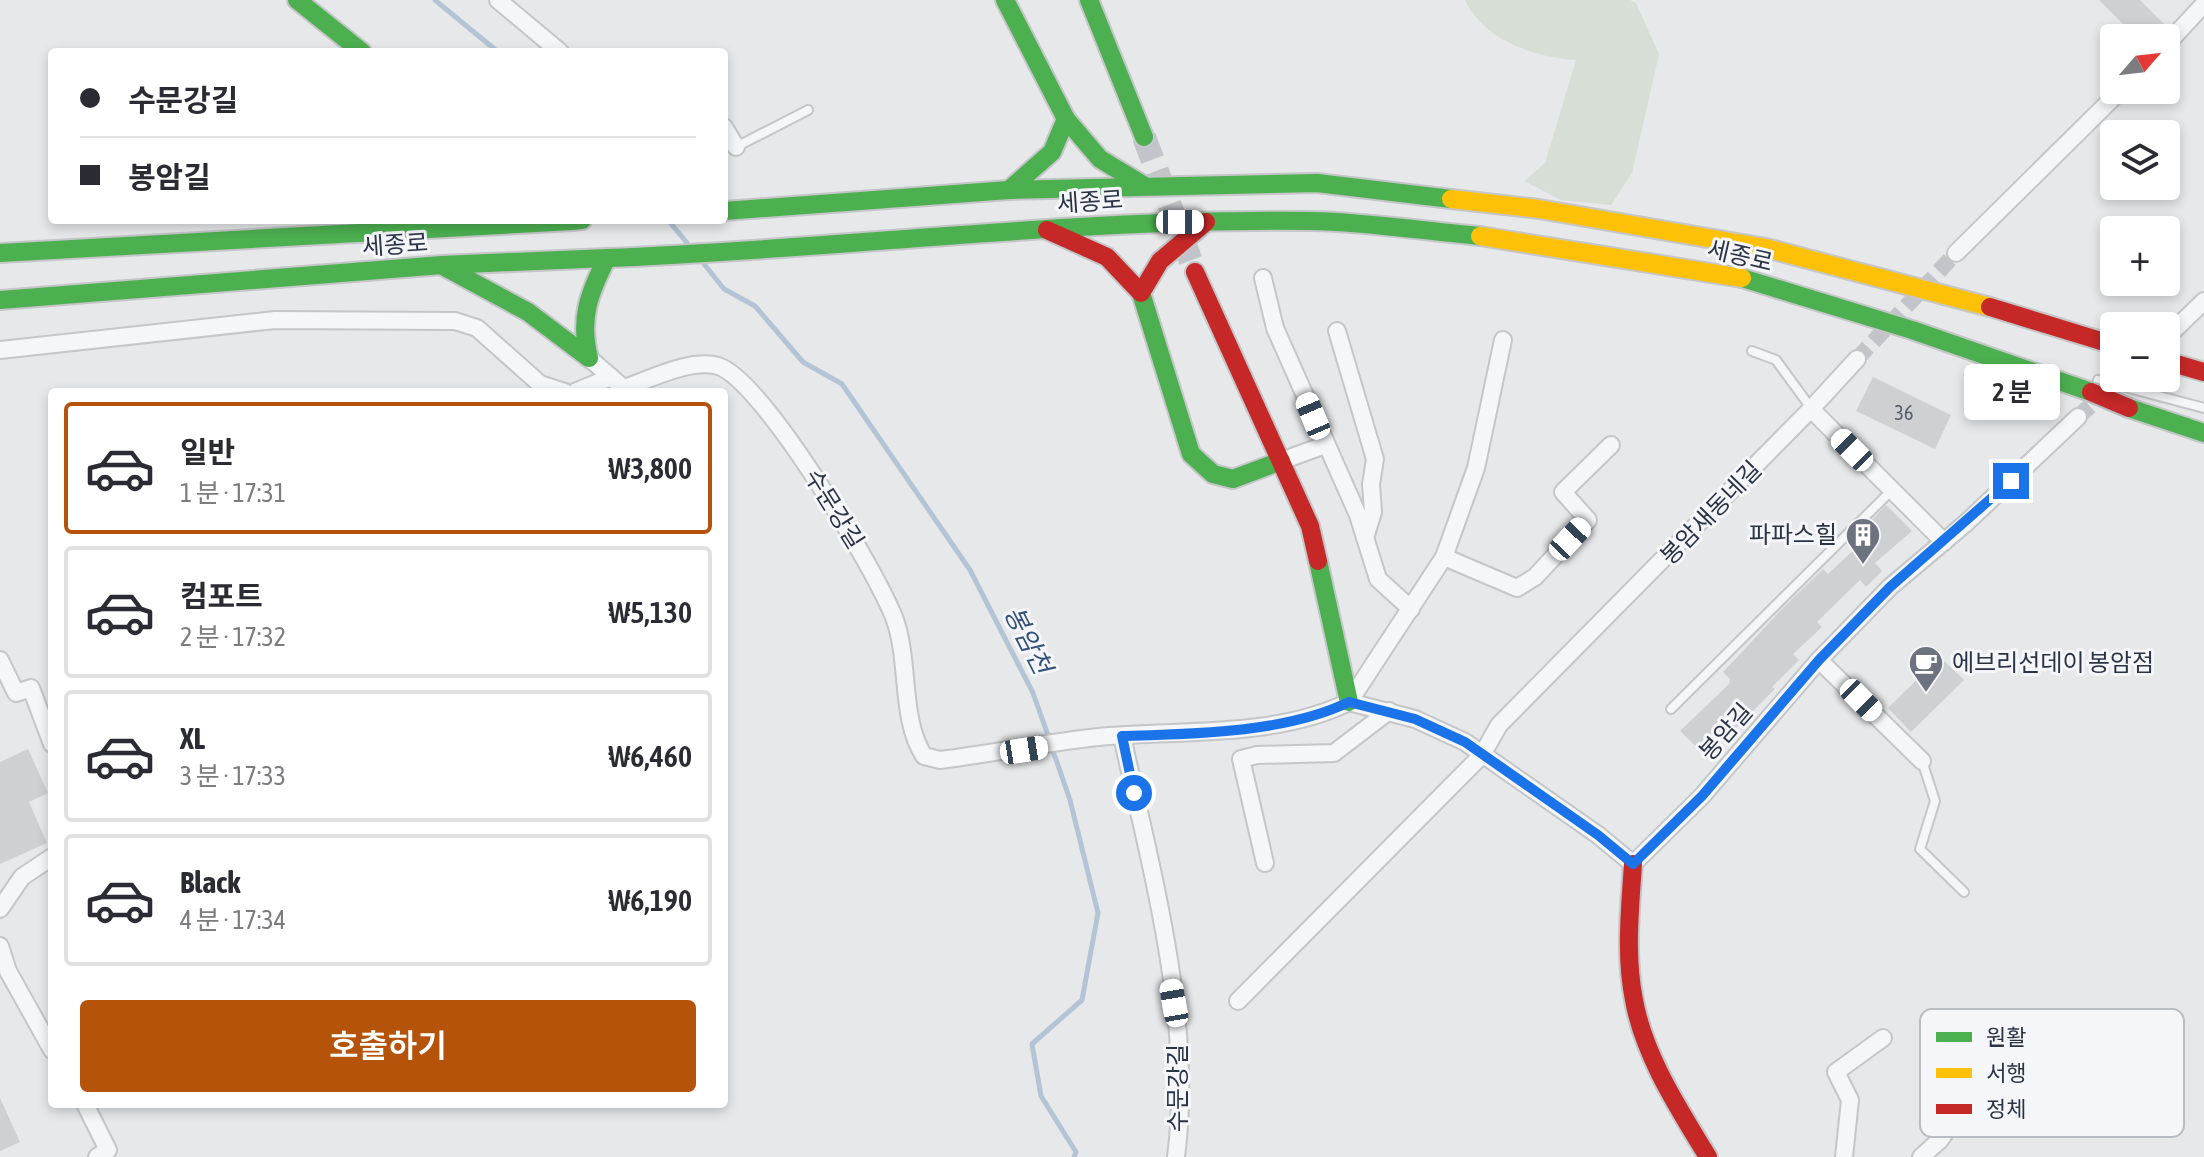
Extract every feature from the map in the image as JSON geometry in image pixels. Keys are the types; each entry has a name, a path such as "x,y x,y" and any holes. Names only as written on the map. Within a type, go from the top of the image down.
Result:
{"main road":[{"path":"297,0 357,48"},
{"path":"1005,0 1066,119 1100,159 1143,185"},
{"path":"1089,0 1144,137"},
{"path":"1009,190 1061,143 1066,119"},
{"name":"세종로","path":"728,211 1009,190 1317,183 1539,209 1766,248 1989,307 2100,341"},
{"name":"세종로","path":"0,300 442,265 766,252 1045,229 1314,221 1512,239 1738,277 1912,330 2204,433"},
{"path":"1141,293 1160,261 1206,222"},
{"name":"세종로","path":"0,253 519,224"},
{"path":"1045,229 1107,257 1141,293 1191,454 1205,472 1224,480 1243,479 1281,461"},
{"path":"589,358 581,334 581,315 607,258"},
{"path":"442,265 528,312 589,358"},
{"path":"1195,272 1310,526 1349,702"},
{"path":"2180,364 2204,372"},
{"path":"1633,864 1630,953 1638,1018 1689,1127 1708,1157"}],"street":[{"path":"498,0 555,48"},
{"path":"2180,30 2204,4"},
{"path":"1956,253 2107,104"},
{"path":"728,134 736,147"},
{"path":"1263,278 1275,328 1358,515 1378,579 1411,609"},
{"path":"2180,324 2204,301"},
{"path":"0,350 275,320 455,321 477,328 540,384 552,388"},
{"path":"1337,331 1375,459 1371,484 1373,512 1364,540"},
{"path":"1115,736 1186,734 1319,717 1349,702 1444,557 1476,468 1503,340"},
{"path":"589,358 621,385"},
{"name":"봉암새동네길","path":"1238,1001 1482,755 1499,725 1857,359"},
{"name":"수문강길","path":"621,385 700,364 721,366 742,384 797,450 860,548 895,621 907,676 914,740 924,756 940,760 1115,736 1174,1003 1181,1064 1176,1157"},
{"path":"1811,409 1944,542"},
{"name":"봉암길","path":"1633,864 1702,796 1819,660 1890,587 1944,542 2078,417"},
{"path":"1281,461 1325,445"},
{"path":"1444,557 1517,588 1526,583 1588,520 1563,492 1611,445"},
{"path":"0,660 16,693 31,688 48,733"},
{"path":"1819,660 1922,761"},
{"path":"1349,702 1389,711 1465,742 1598,835 1633,864"},
{"path":"1265,863 1241,759 1334,753 1389,711"},
{"path":"0,909 22,877 48,860"},
{"path":"0,946 8,971 48,1043"},
{"path":"1844,1157 1850,1100 1836,1072 1883,1038"},
{"path":"87,1108 108,1150 97,1157"},
{"path":"1921,1157 1942,1137"}],"lane":[{"path":"736,147 808,110"},
{"path":"0,264 113,247"},
{"path":"1912,330 2066,371"},
{"path":"1752,351 1776,360 1811,409"},
{"path":"2081,375 2204,408"},
{"path":"1671,709 1892,490"},
{"path":"1922,761 1935,801 1920,849 1964,892"}],"shaded area":[{"path":"1465,0 1630,0 1636,3 1659,54 1632,173 1611,205 1561,200 1524,181 1545,163 1576,60 1528,51 1512,44 1485,26"}],"building":[{"path":"2099,0 2140,0 2164,24 2123,24"},
{"path":"1873,377 1951,415 1935,449 1856,411"},
{"path":"1886,505 1912,531 1875,563 1882,571 1866,587 1860,580 1817,622 1822,627 1793,654 1799,660 1772,687 1775,689 1707,757 1680,731 1729,684 1730,679 1723,672 1782,609 1823,569 1828,574 1878,527 1872,520"},
{"name":"에브리선데이 봉암점","path":"1940,657 1964,680 1911,732 1888,708"},
{"path":"28,749 48,793 29,802 47,843 0,864 0,762"},
{"path":"0,1098 20,1142 0,1151"}],"waterway":[{"name":"봉암천","path":"435,0 493,48"},
{"name":"봉암천","path":"671,224 688,244"},
{"name":"봉암천","path":"704,264 724,289 755,306 803,362 842,384 970,570 1033,693 1049,738"},
{"name":"봉암천","path":"1052,748 1070,800 1098,913 1082,1000 1032,1044 1041,1096 1076,1152 1074,1157"}],"tunnel":[{"path":"1144,137 1195,272"},
{"path":"1857,359 1956,253"},
{"path":"2078,417 2106,392"}],"traffic: fast":[{"path":"297,0 357,48"},
{"path":"1005,0 1066,119"},
{"path":"1089,0 1144,137"},
{"path":"1009,190 1052,152 1066,119 1100,159 1143,185"},
{"path":"728,211 1009,190 1317,183 1451,199"},
{"path":"607,258 1047,229 1223,221 1332,222 1480,236"},
{"path":"0,253 518,224"},
{"path":"443,266 528,312 589,358 585,331 588,306 607,258"},
{"path":"0,300 442,265 607,258"},
{"path":"1742,278 1912,330 2091,392"},
{"path":"1141,293 1191,454 1213,474 1233,479 1281,461"},
{"path":"2129,408 2204,433"},
{"path":"1318,561 1349,702"}],"traffic: slow":[{"path":"1451,199 1539,209 1766,248 1990,307"},
{"path":"1480,236 1742,278"}],"traffic: jam":[{"path":"1047,230 1107,257 1141,293 1160,261 1206,222"},
{"path":"1195,272 1310,526 1318,561"},
{"path":"1990,307 2100,341"},
{"path":"2180,365 2204,372"},
{"path":"2091,392 2129,408"},
{"path":"1633,864 1629,949 1631,983 1639,1021 1664,1082 1708,1157"}],"place":[{"name":"파파스힐","path":"1863,566"},
{"name":"에브리선데이 봉암점","path":"1926,694"}],"route":[{"path":"1134,793 1122,736 1186,734 1319,717 1349,702 1415,719 1465,742 1598,835 1633,864 1702,796 1819,660 1890,587 2011,481"}]}
